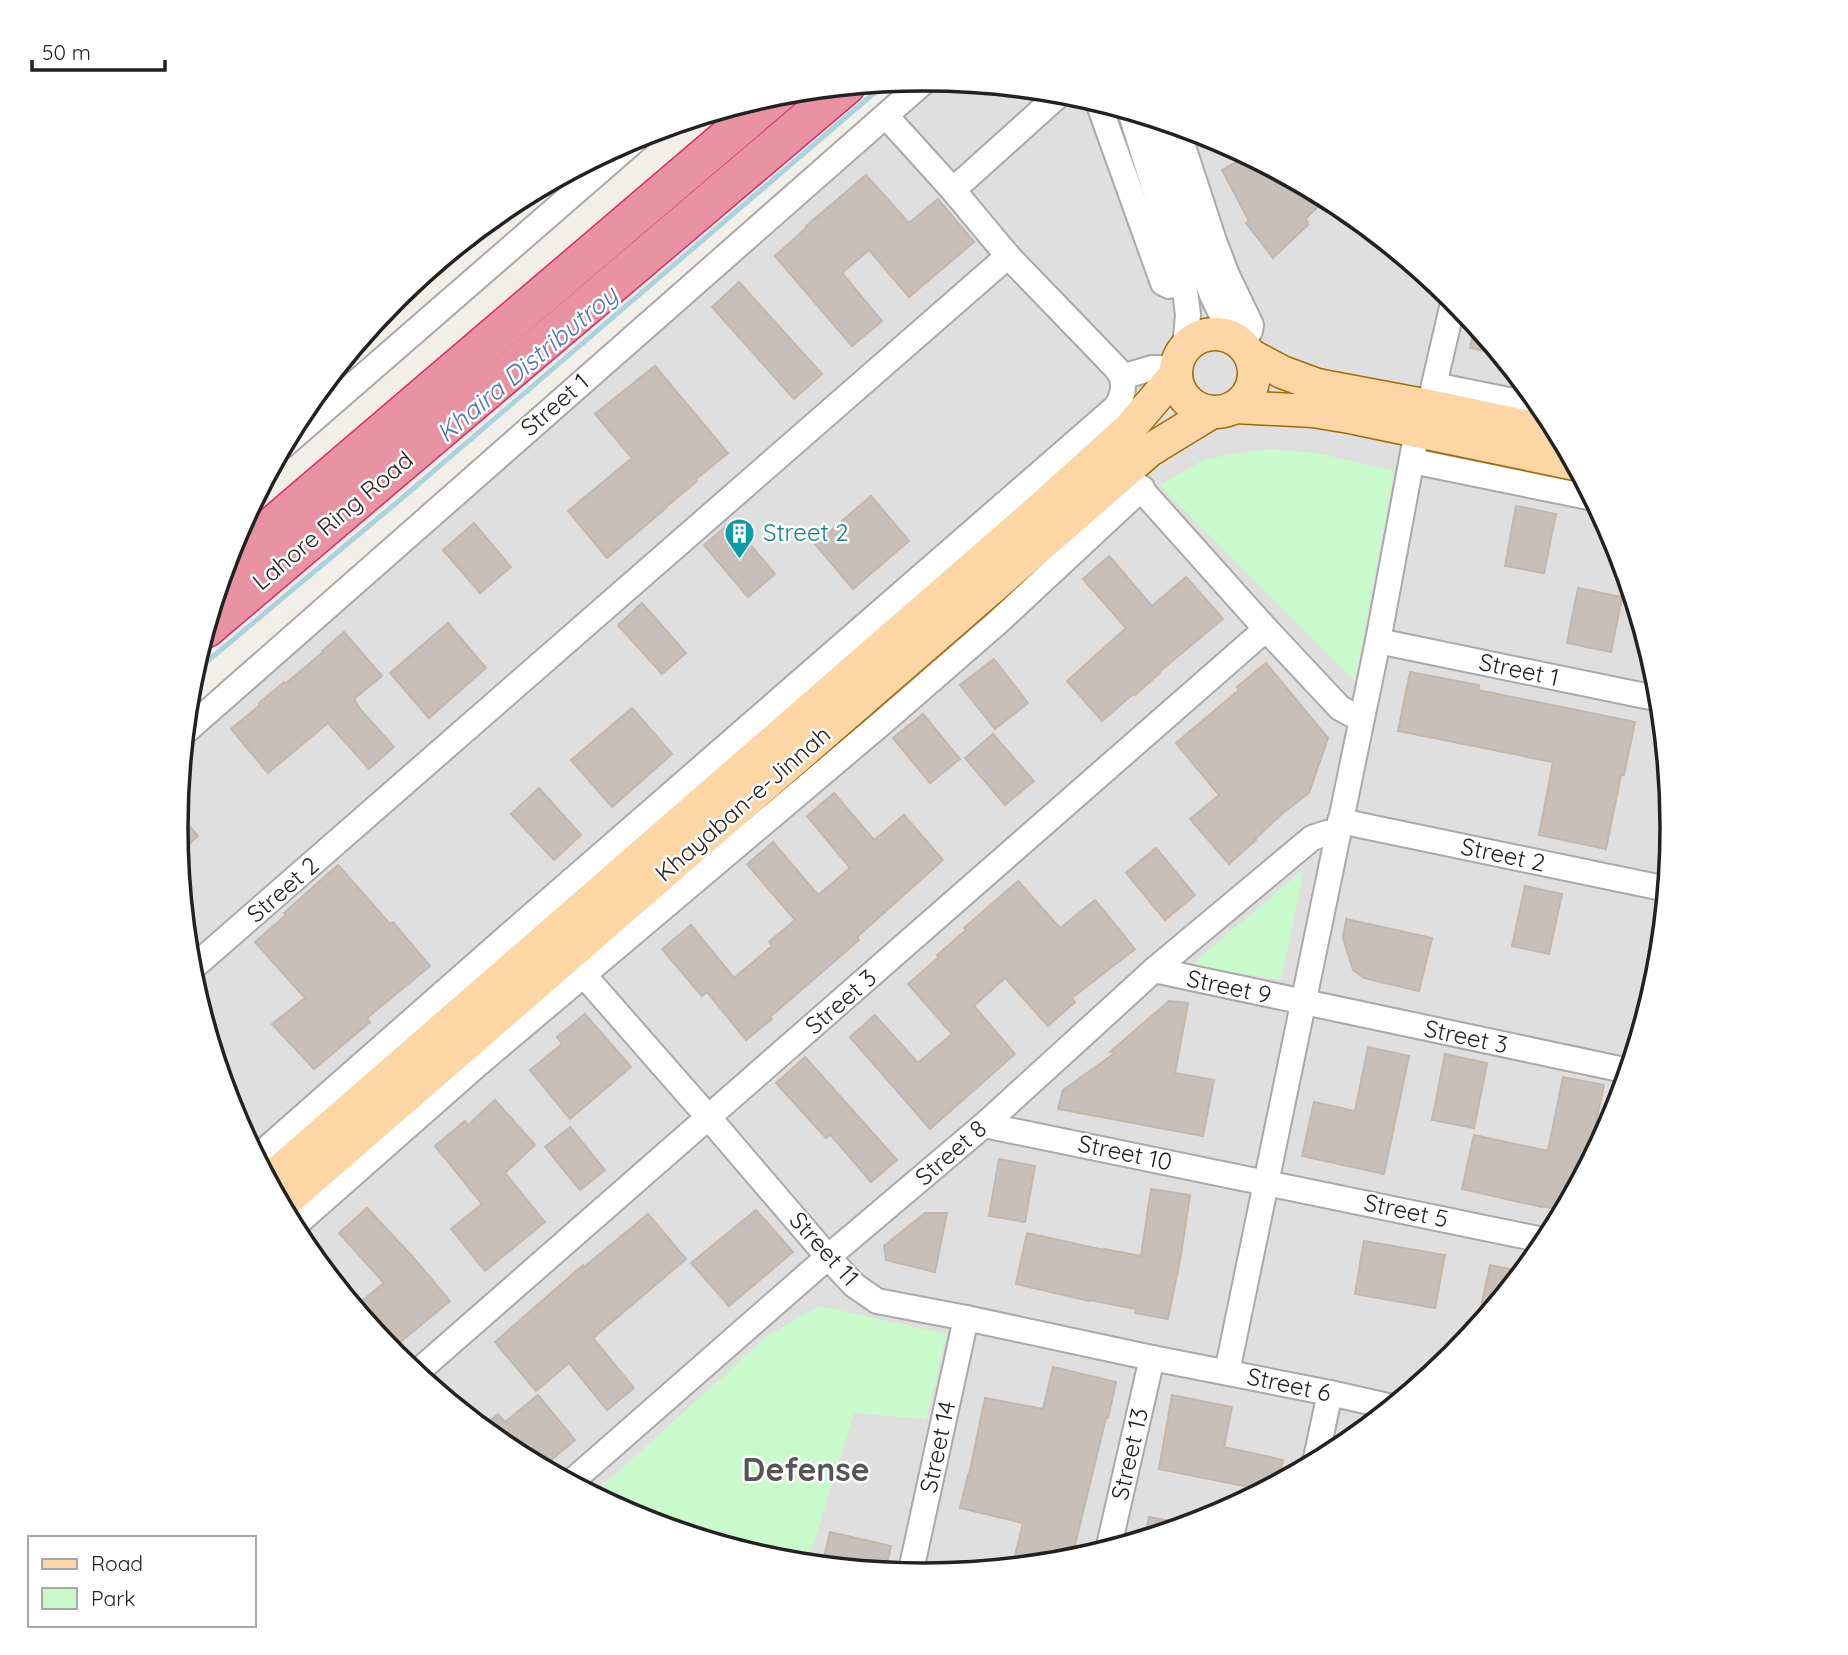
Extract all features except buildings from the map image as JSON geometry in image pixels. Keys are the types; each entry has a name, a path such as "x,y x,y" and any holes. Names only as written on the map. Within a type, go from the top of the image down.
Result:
{"highway":[{"name":"Lahore Ring Road","path":"219,618 834,97"},
{"name":"Lahore Ring Road","path":"242,552 759,110"}],"main road":[{"path":"1545,432 1423,421 1313,411 1194,406 1181,392 1179,363 1193,340 1213,334 1241,345 1282,372 1317,385 1423,421 1563,461"},
{"path":"1223,409 1243,400 1253,384 1255,374 1241,345"},
{"name":"Khayaban-e-Jinnah","path":"275,1175 1038,511 1129,429 1179,363"},
{"name":"Khayaban-e-Jinnah","path":"288,1200 576,966 1134,480 1161,442 1223,409"}],"street":[{"name":"Street 1","path":"195,723 913,91"},
{"path":"953,190 1051,102"},
{"path":"1102,113 1163,283 1168,286 1184,282"},
{"path":"263,1152 1116,407 1122,398 1122,377 1116,368 1008,256 886,116"},
{"path":"1122,377 1179,363 1188,315 1184,282 1133,122"},
{"path":"1175,135 1205,275 1212,295 1241,345"},
{"path":"309,423 587,173"},
{"name":"Street 2","path":"200,961 1008,256"},
{"path":"1227,1372 1423,421 1450,313"},
{"path":"1423,421 1529,409"},
{"path":"1423,421 1580,492"},
{"path":"1134,480 1340,708 1361,716"},
{"name":"Street 3","path":"423,1367 1266,629"},
{"name":"Street 1","path":"1378,641 1648,697"},
{"name":"Street 2","path":"1338,828 1658,886"},
{"name":"Street 8","path":"577,1477 828,1257 984,1125 1154,970 1312,838 1338,828"},
{"path":"301,1220 468,1073 576,966"},
{"name":"Street 11","path":"576,966 853,1285 877,1301 1227,1372"},
{"name":"Street 9","path":"1154,970 1304,1003"},
{"name":"Street 3","path":"1304,1003 1619,1069"},
{"name":"Street 10","path":"984,1125 1265,1182"},
{"name":"Street 5","path":"1265,1182 1535,1238"},
{"name":"Street 14","path":"913,1564 966,1318"},
{"name":"Street 13","path":"1110,1540 1152,1358"},
{"name":"Street 6","path":"1227,1372 1381,1405"},
{"path":"1318,1449 1330,1393"}],"shaded area":[{"path":"922,91 1020,97 1115,116 1161,130 1250,167 1292,190 1333,215 1410,274 1478,342 1508,379 1562,459 1585,502 1621,591 1635,637 1654,731 1659,779 1659,876 1654,924 1635,1018 1621,1064 1585,1153 1562,1196 1508,1276 1478,1313 1410,1381 1372,1412 1333,1440 1250,1488 1161,1525 1115,1539 1020,1558 972,1562 924,1564 828,1558 733,1539 687,1525 598,1488 556,1465 515,1440 438,1381 370,1313 340,1276 286,1196 263,1153 227,1064 213,1018 194,924 189,876 189,779 197,715"}],"green space":[{"path":"1266,449 1317,453 1394,471 1355,681 1160,485 1205,459"},
{"path":"1304,869 1281,980 1191,965"},
{"path":"819,1306 947,1334 926,1419 854,1413 810,1555 733,1539 687,1525 599,1489 728,1372 765,1337"}],"waterway":[{"name":"Khaira Distributroy","path":"207,661 401,499 874,93"}],"place":[{"name":"Street 2","path":"740,560"}],"district":[{"name":"Defense","path":"806,1470"}]}
